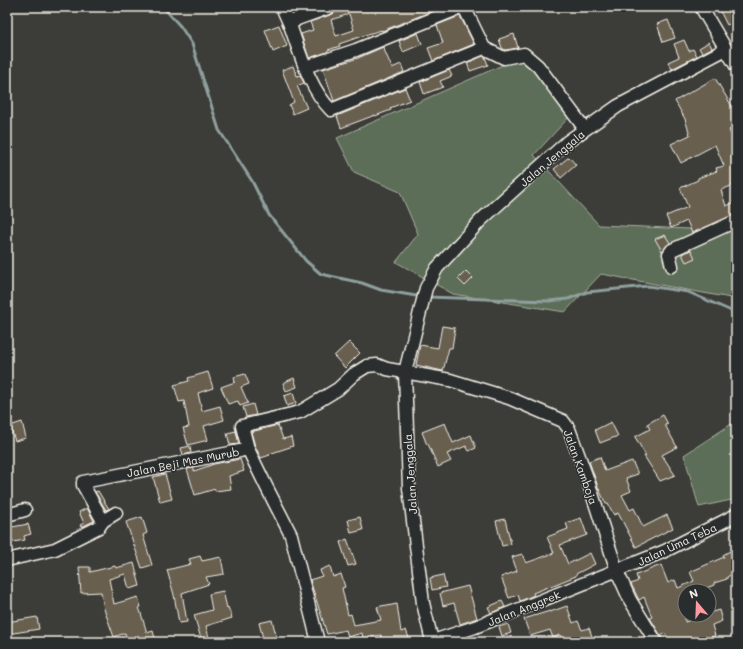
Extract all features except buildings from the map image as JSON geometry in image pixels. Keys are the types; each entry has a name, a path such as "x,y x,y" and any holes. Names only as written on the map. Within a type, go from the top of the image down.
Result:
{"street":[{"path":"282,7 305,66 321,100 330,110 484,48"},
{"path":"290,25 297,18 330,7"},
{"path":"305,66 356,50 463,7 484,48 504,58 524,54 538,66 586,129"},
{"path":"701,7 736,66"},
{"name":"Jalan Jenggala","path":"431,641 423,603 409,488 405,372 426,288 437,268 481,220 567,142 618,106 726,49"},
{"path":"672,266 669,254 672,250 736,221"},
{"name":"Jalan Beji Mas Murub","path":"103,521 83,485 84,482 248,449 242,426 300,412 338,390 354,374 367,366 377,365 387,369 405,372"},
{"name":"Jalan Kamboja","path":"405,372 450,380 509,398 563,421 569,429 617,571 630,600 656,642"},
{"path":"248,449 291,535 318,642"},
{"path":"7,515 25,510"},
{"path":"7,560 55,549 99,527 103,521 116,513"},
{"name":"Jalan Uma Teba","path":"617,571 665,551 736,515"},
{"name":"Jalan Anggrek","path":"431,641 475,627 617,571"}],"green space":[{"path":"523,56 570,116 534,155 599,225 736,231 736,299 601,274 565,312 453,294 396,262 418,234 400,192 354,172 337,138"},
{"path":"736,421 736,499 699,507 684,455"}],"waterway":[{"path":"163,7 181,27 192,44 219,130 252,181 269,215 306,261 321,274 362,283 381,290 422,297"},
{"path":"427,297 549,301 568,299 587,292 648,286 688,292 736,313"}]}
